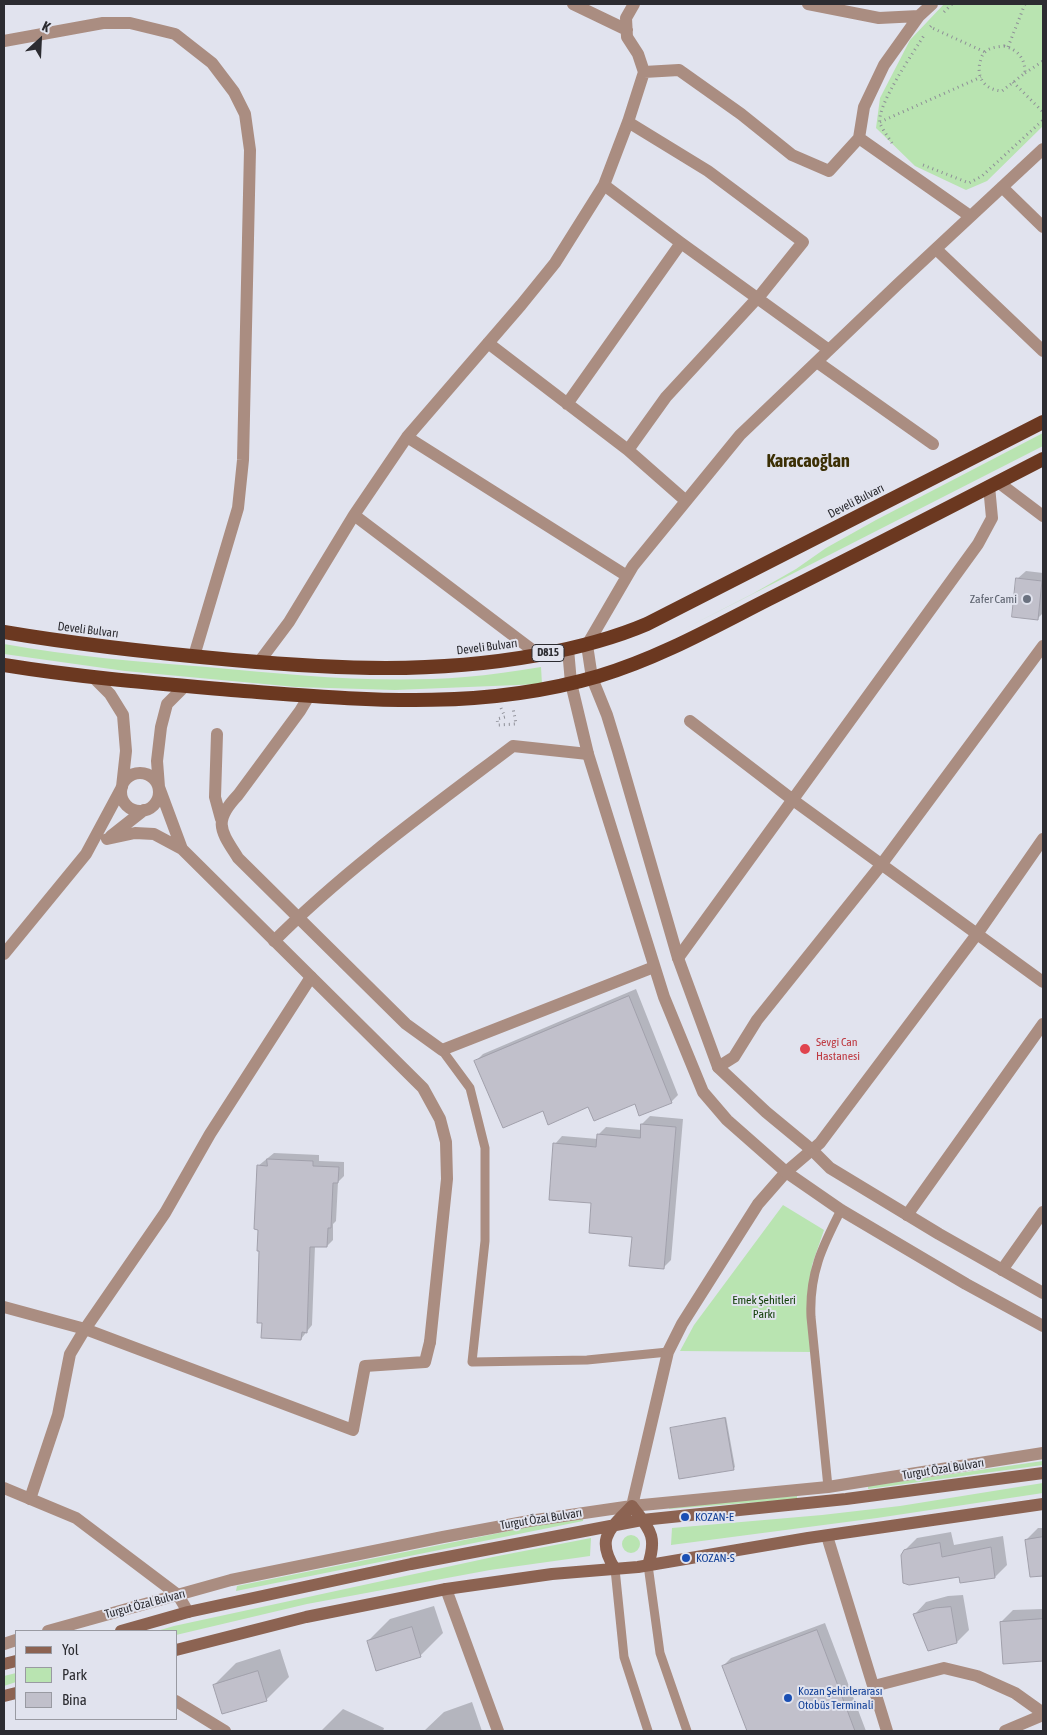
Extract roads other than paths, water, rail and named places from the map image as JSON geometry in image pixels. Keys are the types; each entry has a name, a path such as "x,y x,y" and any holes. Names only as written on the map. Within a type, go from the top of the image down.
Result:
{"highway":[{"name":"Develi Bulvarı","path":"4,632 110,648 194,656 259,662 398,669 479,664 568,649 624,634 647,624 1043,422"},
{"path":"4,664 94,678 367,699 454,700 545,689 592,678 676,646 1043,459"}],"main road":[{"name":"Turgut Özal Bulvarı","path":"125,1630 188,1612 411,1564 642,1520 836,1500 1043,1472"},
{"path":"178,1649 306,1617 446,1589 542,1575 648,1565 1043,1504"},
{"path":"614,1569 605,1550 606,1538 614,1525 632,1506 649,1529 653,1544 648,1565"}],"street":[{"path":"573,4 627,30"},
{"path":"259,662 289,622 354,514 407,437 555,263 604,185 628,122 644,72 638,54 627,37 626,18 634,4"},
{"path":"808,4 879,18 918,16"},
{"path":"644,72 679,70 741,114 792,155 829,171 859,138 864,107 884,65 918,16 932,4"},
{"path":"4,42 103,22 130,23 175,34 212,63 234,92 245,114 250,150 243,460 238,508 194,656"},
{"path":"628,122 708,171 803,242 757,298 666,397 628,450"},
{"path":"859,138 970,216"},
{"path":"1043,148 740,435 633,566 587,645 592,678 607,715 618,750 678,958 718,1067 830,1168 907,1215 1043,1293"},
{"path":"604,185 829,350"},
{"path":"1002,187 1043,228"},
{"path":"567,404 682,243"},
{"path":"936,249 1043,351"},
{"path":"488,344 628,450 686,501"},
{"path":"817,362 933,444"},
{"path":"407,437 627,576"},
{"path":"678,958 978,544 992,518 994,484 1043,516"},
{"path":"354,514 539,654"},
{"path":"718,1067 734,1057 757,1020 881,865 1043,646"},
{"path":"568,649 571,683 588,754 664,997 703,1092 727,1120 786,1172 841,1210 966,1284 1043,1326"},
{"path":"94,678 110,694 123,715 126,751 122,787 123,799 127,804 138,810 144,810"},
{"path":"86,854 154,804 158,799 157,761 161,727 167,704 184,686"},
{"path":"222,819 227,806 238,795 309,696"},
{"path":"690,721 793,800 1043,982"},
{"path":"217,734 215,797 222,819 222,832 238,858 406,1024 442,1050 654,967"},
{"path":"274,941 297,918 401,831 512,746 588,754"},
{"path":"4,954 86,854 129,776 141,773 152,777 159,788 182,849"},
{"path":"4,1307 85,1329 353,1430 365,1366 425,1362 430,1342 447,1179 446,1142 440,1118 423,1088 182,849 154,834 135,833 107,839"},
{"path":"632,1506 668,1352 682,1324 758,1204 786,1172 820,1144 977,934 1043,839"},
{"path":"30,1499 58,1415 70,1354 85,1329 165,1213 210,1134 311,977"},
{"path":"907,1215 1043,1024"},
{"path":"1002,1270 1043,1212"},
{"name":"Turgut Özal Bulvarı","path":"52,1630 231,1580 443,1536 570,1514 828,1486 1043,1453"},
{"path":"4,1488 76,1518 178,1595 188,1612"},
{"path":"827,1536 888,1731"},
{"path":"446,1589 498,1731"},
{"path":"874,1686 944,1668 977,1676 1015,1693 1043,1714 1004,1731"},
{"path":"178,1702 225,1731"}],"lane":[{"path":"442,1050 470,1088 485,1148 485,1241 472,1362 587,1360 668,1352"},
{"path":"828,1486 811,1317 811,1290 822,1247 841,1210"},
{"path":"648,1565 660,1653 687,1731"},
{"path":"614,1569 624,1657 648,1731"}],"place":[{"name":"Zafer Cami","path":"1027,599"},
{"name":"Sevgi Can Hastanesi","path":"805,1049"},
{"name":"KOZAN-E","path":"685,1517"},
{"name":"KOZAN-S","path":"686,1558"},
{"name":"Kozan Şehirlerarası Otobüs Terminali","path":"788,1698"}],"district":[{"name":"Karacaoğlan","path":"808,461"}],"park label":[{"name":"Emek Şehitleri Parkı","path":"764,1307"}]}
